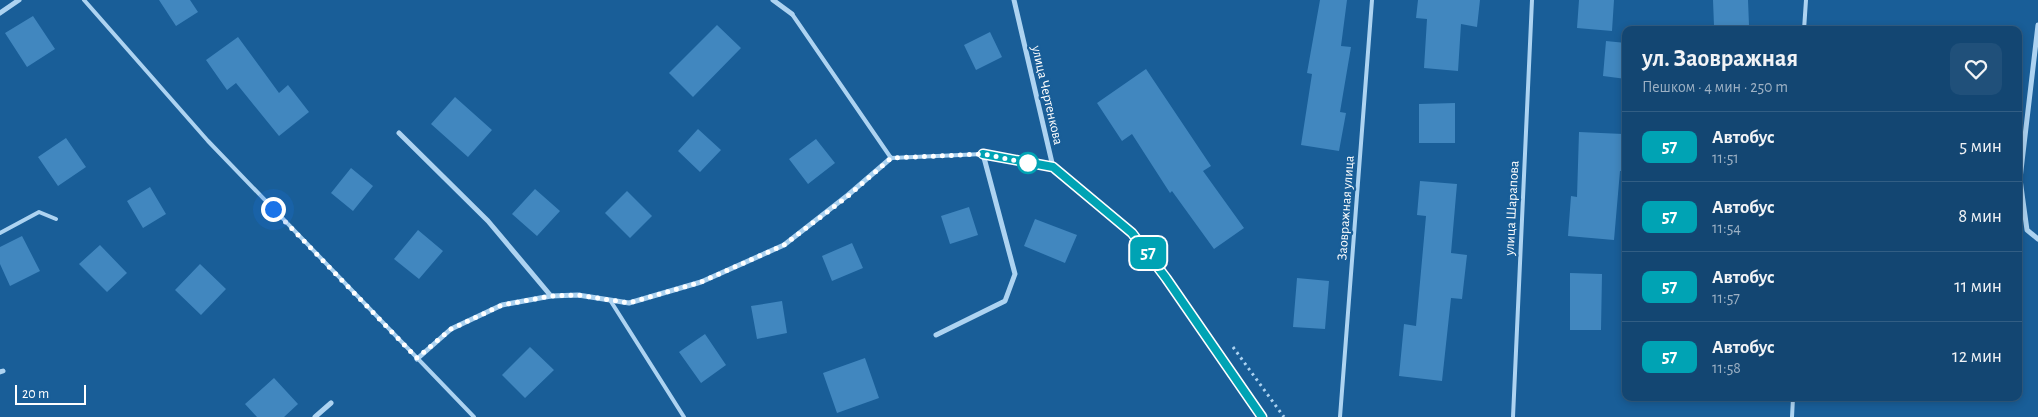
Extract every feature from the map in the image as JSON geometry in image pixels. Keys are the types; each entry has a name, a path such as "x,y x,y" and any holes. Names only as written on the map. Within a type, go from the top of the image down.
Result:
{"street":[{"path":"0,13 19,0"},
{"path":"773,0 792,14"},
{"name":"улица Чертенкова","path":"1014,0 1053,167"},
{"path":"2022,162 2038,25"},
{"path":"399,133 488,221 551,296"},
{"path":"936,335 1005,301 1015,274 983,154 1053,167"},
{"path":"417,358 451,329 502,305 551,296 578,295 629,303 701,282 784,245 848,196 891,158"},
{"path":"2022,194 2027,230 2038,239"},
{"path":"315,417 331,403"}],"lane":[{"path":"84,0 208,141 474,417"},
{"name":"Заовражная улица","path":"1340,417 1372,0"},
{"name":"улица Шарапова","path":"1513,417 1532,0"},
{"path":"1804,26 1806,0"},
{"path":"792,14 891,158 983,154"},
{"path":"1053,167 1132,233 1166,278 1262,417"},
{"path":"0,233 39,212 56,219"},
{"path":"610,300 684,417"},
{"path":"1792,401 1792,417"}],"building":[{"path":"159,0 190,0 198,12 176,26"},
{"path":"1320,0 1347,0 1341,46 1351,47 1340,112 1346,113 1339,151 1301,145 1312,74 1307,73"},
{"path":"1418,0 1480,0 1477,27 1461,24 1458,71 1424,68 1427,19 1416,18"},
{"path":"1579,0 1614,0 1612,31 1577,28"},
{"path":"1713,0 1748,0 1749,25 1714,26"},
{"path":"33,16 55,49 27,67 5,33"},
{"path":"717,25 741,48 693,97 669,73"},
{"path":"990,32 1002,57 976,70 964,45"},
{"path":"238,37 279,93 288,85 309,112 279,136 236,83 227,90 206,60"},
{"path":"1606,41 1622,43 1622,78 1603,76"},
{"path":"1146,69 1211,166 1203,171 1244,228 1214,249 1172,191 1170,193 1132,134 1122,141 1097,103"},
{"path":"455,97 492,130 468,157 431,124"},
{"path":"1455,103 1455,143 1419,143 1419,104"},
{"path":"698,129 721,150 700,172 678,151"},
{"path":"1579,132 1622,134 1621,171 1614,240 1568,236 1571,196 1577,197"},
{"path":"66,138 86,167 58,186 38,157"},
{"path":"816,139 835,163 808,184 789,159"},
{"path":"351,168 373,186 353,211 331,193"},
{"path":"1420,181 1457,184 1451,253 1467,255 1462,299 1451,298 1442,381 1399,376 1404,324 1416,326 1426,216 1417,215"},
{"path":"150,187 166,214 143,228 127,201"},
{"path":"535,189 560,211 537,236 512,214"},
{"path":"627,191 652,216 630,238 605,213"},
{"path":"969,207 978,235 950,244 941,216"},
{"path":"1035,219 1077,235 1065,263 1024,246"},
{"path":"418,230 443,251 419,279 394,259"},
{"path":"22,236 40,271 10,286 0,264 0,247"},
{"path":"852,243 863,268 832,281 822,256"},
{"path":"100,245 127,273 107,292 79,264"},
{"path":"200,264 226,289 201,315 175,290"},
{"path":"1570,273 1602,274 1601,330 1570,330"},
{"path":"1297,278 1329,281 1325,329 1293,327"},
{"path":"782,301 787,333 757,339 751,306"},
{"path":"705,334 726,365 701,383 679,352"},
{"path":"530,347 554,370 525,398 502,375"},
{"path":"865,358 879,398 837,413 823,373"},
{"path":"274,378 298,404 284,417 257,417 245,404"}],"bus line":[{"name":"57","path":"983,154 1053,167 1093,198 1132,233 1166,278 1262,417"}],"route":[{"path":"273,209 417,358 451,329 502,305 551,296 578,295 629,303 701,282 784,245 848,196 891,158 983,154 1028,163"}]}
